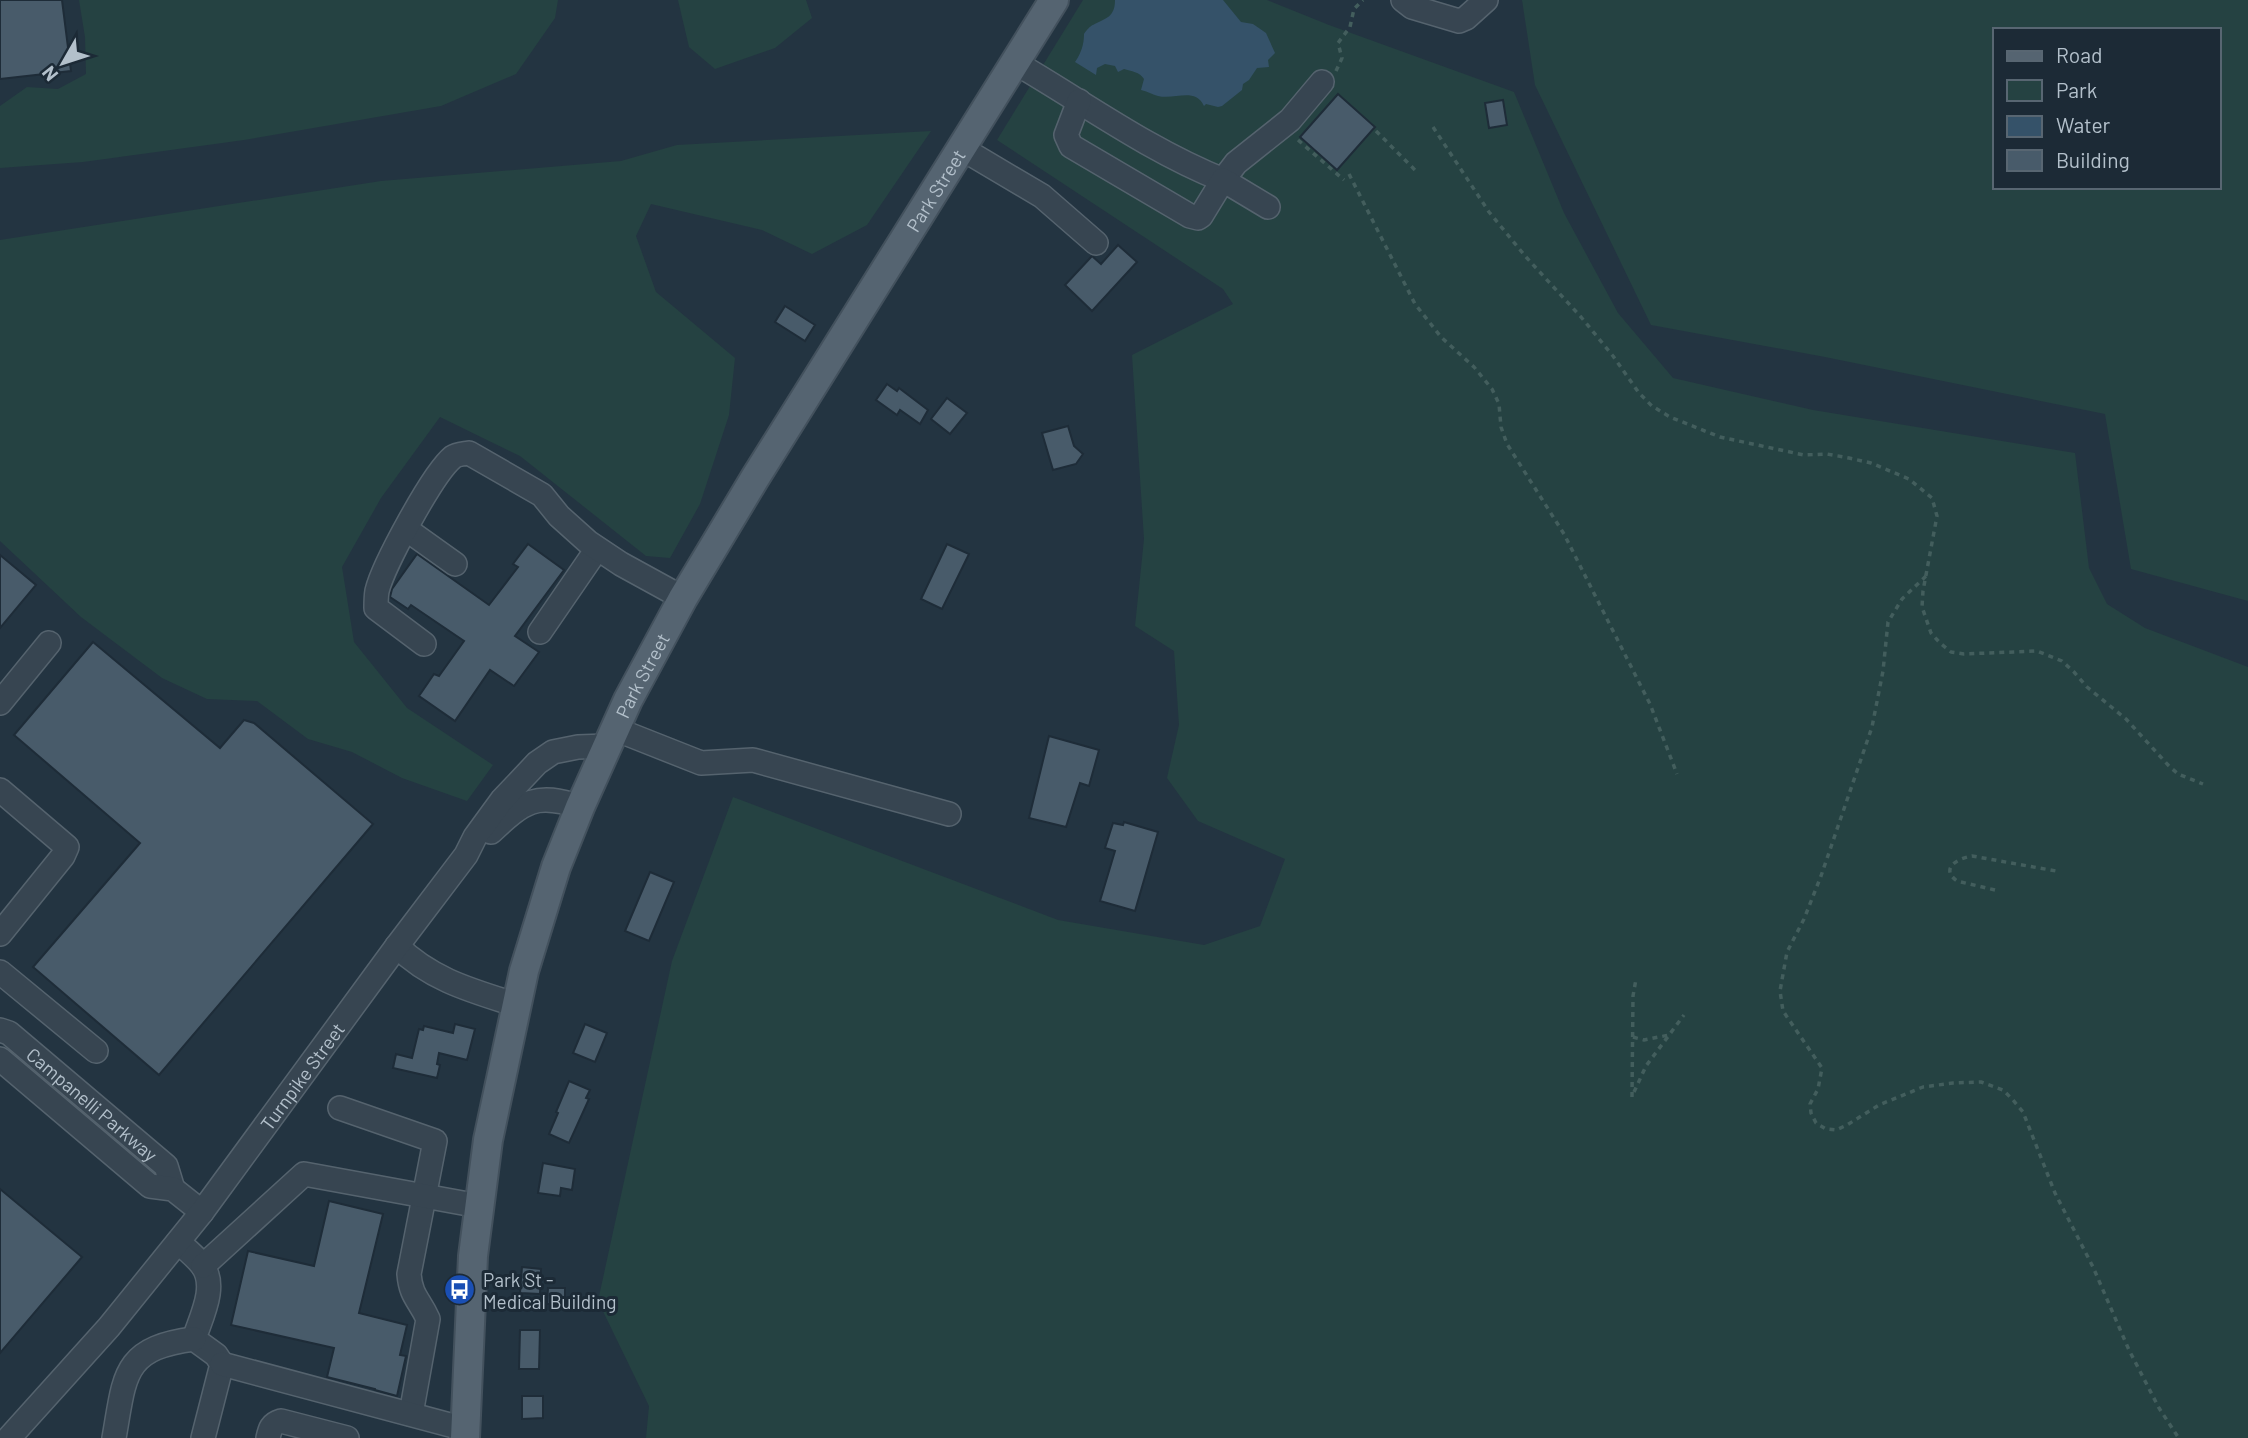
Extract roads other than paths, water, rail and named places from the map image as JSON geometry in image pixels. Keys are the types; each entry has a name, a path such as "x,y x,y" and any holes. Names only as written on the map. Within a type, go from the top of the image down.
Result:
{"main road":[{"name":"Park Street","path":"465,1433 470,1311 488,1140 524,971 556,867 580,807 610,738 683,598 1054,0"}],"street":[{"path":"1404,2 1461,21 1486,0"},
{"path":"1014,62 1186,165 1223,180 1268,207"},
{"path":"1079,101 1066,135 1071,146 1190,216 1198,218 1236,163 1285,125 1322,82"},
{"path":"961,148 1042,196 1096,243"},
{"path":"424,644 376,608 377,593 384,570 406,529 442,469 455,455 469,453 542,495 559,516 597,549 683,598"},
{"path":"406,529 455,564"},
{"path":"540,632 597,549"},
{"path":"0,703 49,643"},
{"path":"610,738 701,763 754,760 949,814"},
{"name":"Turnpike Street","path":"9,1438 109,1327 202,1212 466,855 475,837 502,800 537,762 553,752 610,738"},
{"path":"0,790 67,847 64,856 0,934"},
{"path":"466,855 513,812 527,803 542,799 558,800 580,807"},
{"path":"397,946 449,983 517,1005"},
{"path":"0,972 96,1051"},
{"name":"Campanelli Parkway","path":"0,1030 9,1033 166,1166 173,1189"},
{"name":"Campanelli Parkway","path":"0,1059 150,1186 173,1189 202,1212"},
{"path":"340,1108 435,1141 409,1274 410,1291 423,1307 428,1319 411,1415"},
{"path":"203,1266 304,1174 479,1206"},
{"path":"178,1242 203,1266 209,1279 209,1294 194,1339"},
{"path":"114,1438 124,1380 130,1369 150,1349 194,1339 216,1355 222,1364 411,1415 465,1433"},
{"path":"203,1438 222,1364"},
{"path":"268,1438 270,1428 281,1421 347,1438"}],"water":[{"path":"1115,0 1223,0 1241,22 1253,24 1266,33 1275,53 1268,60 1269,67 1257,68 1243,84 1242,90 1222,106 1204,106 1200,100 1190,96 1156,95 1141,90 1144,79 1135,72 1124,69 1118,72 1115,66 1105,64 1097,68 1096,75 1075,62 1082,49 1085,33 1091,26 1111,14"}],"place":[{"name":"Park St - Medical Building","path":"460,1290"}]}
